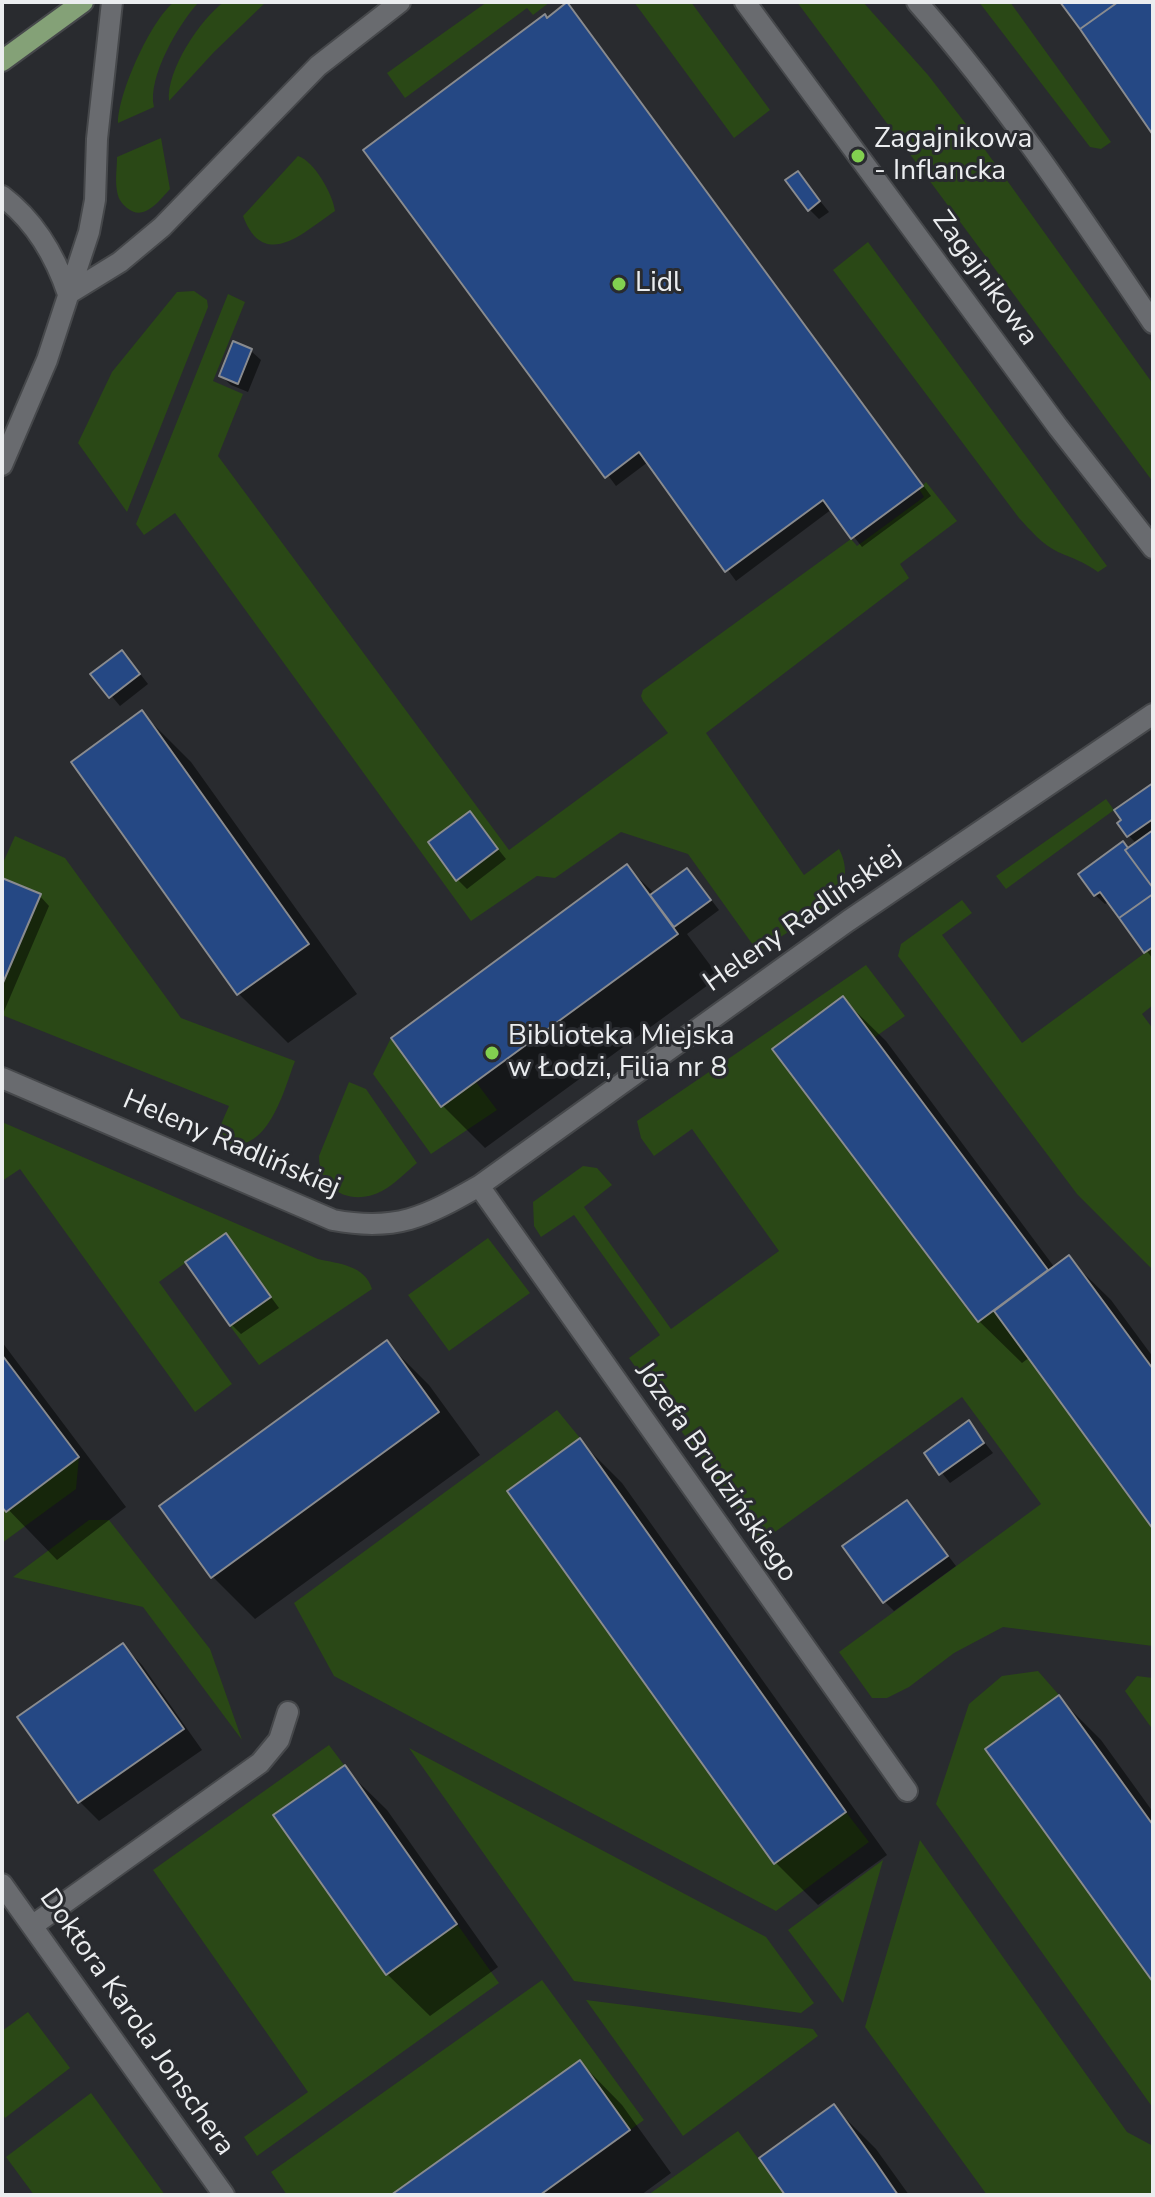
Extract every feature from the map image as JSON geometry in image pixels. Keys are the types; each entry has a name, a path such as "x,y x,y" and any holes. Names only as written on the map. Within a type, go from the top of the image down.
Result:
{"main road":[{"path":"2,61 83,2"}],"street":[{"path":"2,465 47,360 89,232 95,200 97,131 112,2"},
{"path":"68,294 120,262 162,227 307,76 400,2"},
{"name":"Zagajnikowa","path":"745,2 1058,427 1153,548"},
{"path":"917,2 1026,139 1153,323"},
{"path":"2,196 39,234 58,264 68,294"},
{"name":"Heleny Radlińskiej","path":"2,1078 333,1220 366,1226 401,1222 434,1212 479,1186 848,921 1153,714"},
{"name":"Józefa Brudzińskiego","path":"479,1186 907,1791"},
{"path":"32,1926 260,1763 279,1740 288,1712"},
{"name":"Doktora Karola Jonschera","path":"2,1884 224,2195"}],"green space":[{"path":"174,2 199,2 166,52 155,81 154,107 118,123 119,110 137,58 156,24"},
{"path":"224,2 266,2 169,101 173,75 186,47 205,20"},
{"path":"487,2 550,2 533,15 527,8 405,98 387,73"},
{"path":"634,2 691,2 770,110 734,138"},
{"path":"797,2 863,2 928,75 973,133 1153,384 1153,482"},
{"path":"979,2 1010,2 1111,142 1101,149 1090,147"},
{"path":"161,138 170,189 151,208 133,212 118,196 117,157"},
{"path":"298,156 310,164 322,179 335,211 298,237 273,245 262,242 252,233 243,216"},
{"path":"868,242 1107,566 1098,572 1052,549 1028,528 833,270"},
{"path":"194,291 207,300 208,307 127,512 78,443 112,372 177,292"},
{"path":"228,294 245,302 213,381 243,394 218,456 509,850 668,733 643,701 643,690 851,539 857,546 924,497 919,489 926,482 957,521 900,564 909,578 706,733 804,875 839,849 843,859 844,881 832,899 758,952 688,854 621,832 555,878 537,876 471,921 175,513 144,535 136,524","holes":["470,812 498,849 456,881 428,843"]},
{"path":"1106,799 1114,810 1006,889 996,876"},
{"path":"15,836 65,858 181,1018 295,1061 274,1114 257,1136 246,1143 233,1144 215,1138 229,1106 2,1015 2,985 41,895 2,878 2,865"},
{"path":"962,900 972,913 942,935 1022,1043 1153,947 1153,1005 1142,1014 1153,1029 1153,1270 1077,1194 898,956 901,944"},
{"path":"866,965 905,1016 875,1037 843,996 773,1049 977,1322 994,1311 1153,1529 1153,1646 1003,1627 954,1653 909,1687 887,1698 872,1698 839,1652 1041,1504 962,1397 761,1542 629,1358 660,1335 574,1215 541,1237 534,1226 533,1202 583,1166 597,1168 612,1185 584,1207 671,1329 779,1251 692,1129 654,1156 641,1138 637,1121"},
{"path":"391,1038 441,1107 476,1082 497,1110 431,1154 373,1074"},
{"path":"349,1082 366,1089 417,1163 387,1188 371,1196 339,1193 331,1187 320,1168 319,1156"},
{"path":"2,1122 318,1259 357,1270 369,1281 372,1289 259,1365 230,1326 271,1297 225,1234 159,1282 232,1384 195,1412 20,1169 2,1181"},
{"path":"488,1238 530,1293 449,1351 408,1295"},
{"path":"557,1410 580,1438 774,1863 846,1812 869,1842 776,1911 334,1676 294,1603"},
{"path":"79,1457 76,1489 2,1543 2,1507 7,1512"},
{"path":"89,1520 109,1520 210,1649 242,1740 143,1607 13,1577"},
{"path":"1038,1671 1059,1695 985,1750 1153,1982 1153,2108 936,1804 969,1704 1002,1676"},
{"path":"1137,1676 1153,1678 1153,1730 1125,1691"},
{"path":"329,1745 344,1765 386,1975 457,1924 499,1983 257,2156 244,2137 308,2092 153,1870"},
{"path":"409,1748 766,1937 814,2003 801,2013 574,1981"},
{"path":"920,1840 1127,2132 1153,2146 1153,2195 987,2195 865,2027"},
{"path":"883,1860 843,2003 788,1930"},
{"path":"542,1980 644,2120 630,2130 580,2060 391,2195 287,2195 271,2172"},
{"path":"586,2000 813,2029 818,2036 683,2136"},
{"path":"28,2012 70,2068 5,2118 2,2113 2,2031"},
{"path":"91,2093 165,2195 34,2195 6,2157"},
{"path":"738,2131 785,2195 648,2195"}],"building":[{"name":"Lidl","path":"567,2 923,486 851,539 823,500 725,572 639,452 605,478 363,150 545,14 547,18"},
{"path":"1060,2 1118,2 1080,29"},
{"path":"1118,2 1153,2 1153,135 1080,29"},
{"path":"798,171 820,201 808,211 785,180"},
{"path":"233,341 252,349 238,384 219,376"},
{"path":"122,650 140,674 109,698 90,674"},
{"path":"142,710 309,944 237,995 71,762"},
{"path":"1153,783 1153,819 1127,837 1117,823 1121,820 1114,810"},
{"path":"470,811 498,849 456,881 428,842"},
{"path":"1153,830 1153,888 1125,850"},
{"path":"1123,841 1128,848 1125,850 1153,888 1153,894 1119,918 1100,892 1094,896 1078,874"},
{"path":"627,864 678,934 441,1107 391,1038"},
{"path":"687,868 711,900 674,927 650,895"},
{"path":"2,878 41,894 2,985"},
{"path":"1153,894 1153,947 1144,953 1119,918"},
{"path":"843,996 1048,1270 978,1322 772,1049"},
{"path":"226,1233 271,1297 230,1326 185,1262"},
{"path":"1069,1255 1153,1369 1153,1529 994,1311"},
{"path":"387,1340 439,1412 211,1578 159,1506"},
{"path":"2,1355 79,1457 6,1512 2,1507"},
{"path":"969,1420 984,1443 939,1475 924,1453"},
{"path":"580,1438 846,1812 774,1864 507,1491"},
{"path":"907,1500 948,1556 883,1603 842,1546"},
{"path":"123,1643 184,1729 78,1803 17,1717"},
{"path":"1059,1695 1153,1825 1153,1982 985,1749"},
{"path":"345,1765 457,1924 386,1975 273,1815"},
{"path":"580,2060 630,2130 540,2195 391,2195"},
{"path":"834,2104 898,2195 785,2195 759,2158"}],"place":[{"name":"Zagajnikowa - Inflancka","path":"858,156"},
{"name":"Lidl","path":"619,284"},
{"name":"Biblioteka Miejska w Łodzi, Filia nr 8","path":"492,1053"}]}
